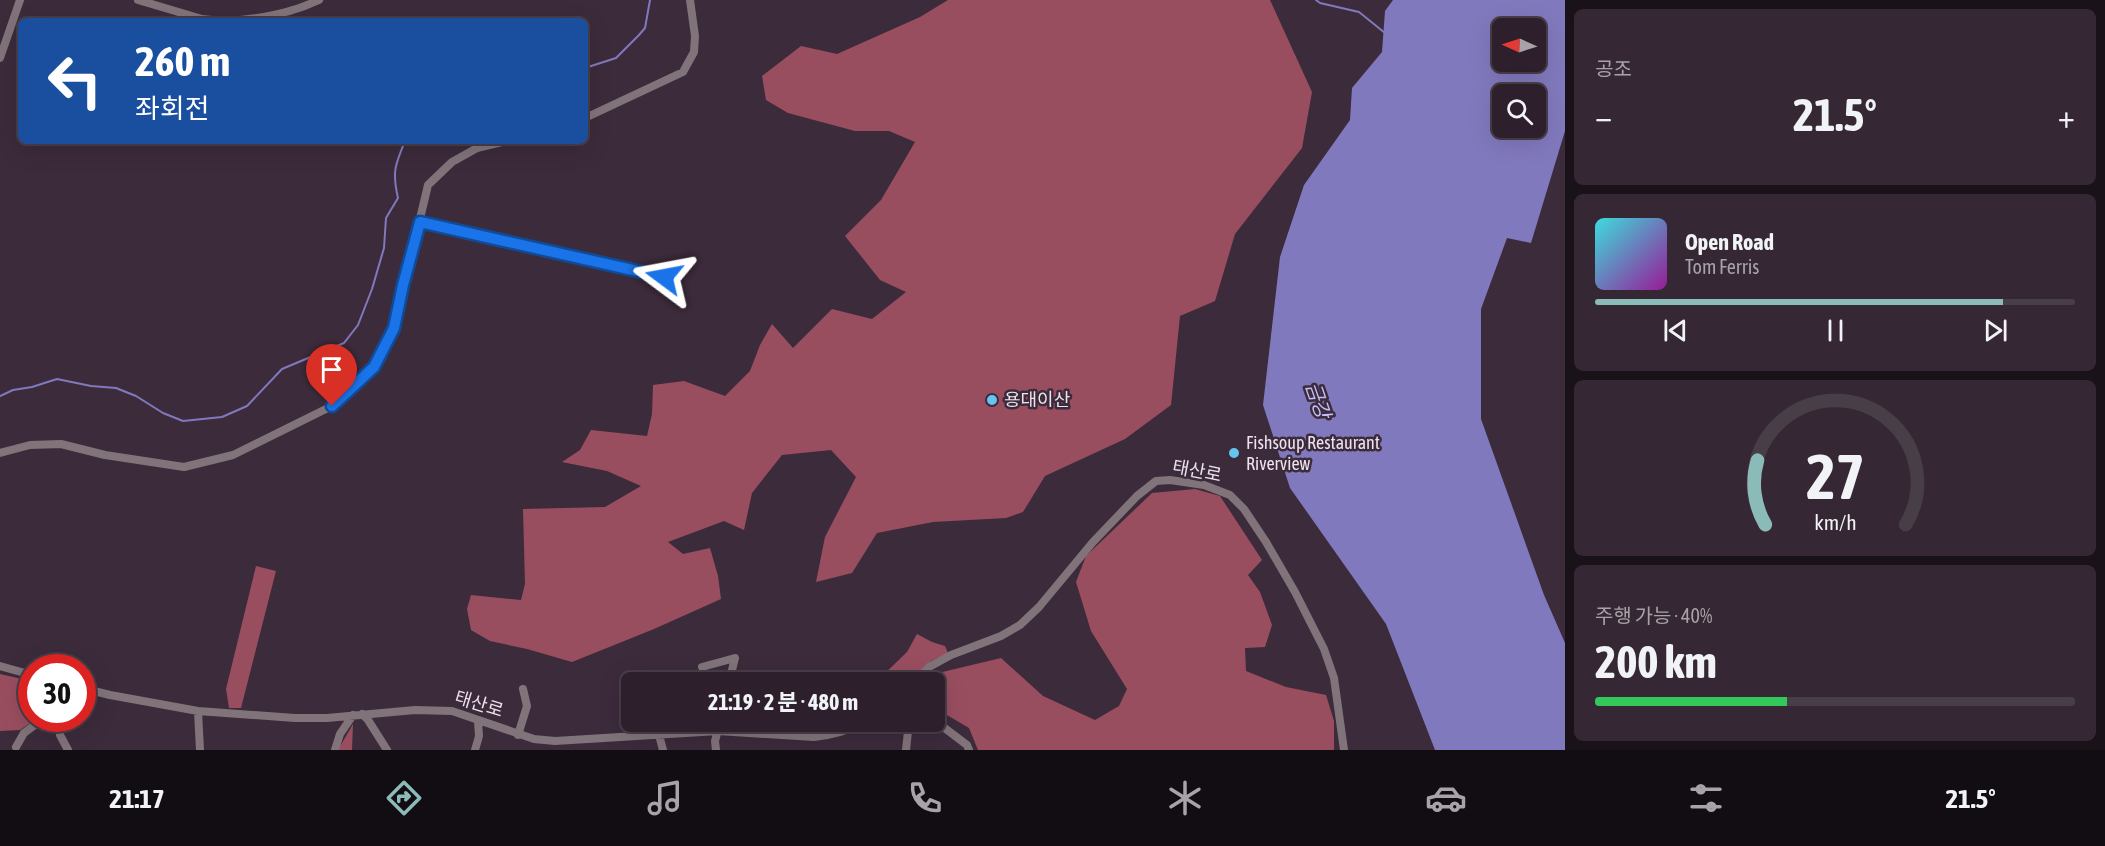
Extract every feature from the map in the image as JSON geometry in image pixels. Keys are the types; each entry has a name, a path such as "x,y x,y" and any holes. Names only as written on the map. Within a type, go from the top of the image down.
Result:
{"street":[{"path":"0,58 20,0"},
{"path":"138,0 199,18"},
{"path":"263,18 319,0"},
{"path":"588,117 683,72 694,52 695,36 690,0"},
{"path":"0,453 30,445 61,444 184,467 233,455 332,406 374,367 394,328 428,184 452,162 477,148 494,144"},
{"path":"420,222 664,277"},
{"name":"태산로","path":"924,672 951,655 1001,636 1020,625 1039,607 1093,542 1137,496 1156,481 1170,480 1204,485 1230,495 1244,509 1266,542 1324,649 1334,678 1344,750"},
{"path":"702,667 735,658 732,672"},
{"path":"0,666 18,671"},
{"path":"518,735 526,706 523,689"},
{"name":"태산로","path":"96,692 198,711 295,718 327,718 432,709 452,711 518,735 555,741 704,732"},
{"path":"198,711 200,750"},
{"path":"335,750 340,734 357,715 387,750"},
{"path":"475,750 478,721"},
{"path":"945,728 967,745 969,750"},
{"path":"16,747 25,732"},
{"path":"60,732 68,750"},
{"path":"716,750 715,741 718,732"},
{"name":"태산로","path":"734,732 814,737 843,732"},
{"path":"906,750 908,732"},
{"path":"660,735 663,750"},
{"path":"534,739 533,743 537,750"},
{"path":"585,739 588,750"}],"shaded area":[{"path":"948,0 1270,0 1312,92 1302,148 1235,234 1215,301 1180,316 1171,405 1125,439 1045,476 1023,512 1006,518 933,522 877,533 852,573 816,582 825,537 856,477 831,450 782,455 752,493 744,530 724,521 668,542 683,554 710,548 718,576 721,599 572,662 490,641 471,630 467,609 471,595 521,600 525,584 523,509 605,507 641,486 607,471 562,462 580,450 591,430 647,436 652,414 653,385 684,381 725,396 750,371 760,345 772,324 793,348 832,309 872,319 906,292 880,280 845,236 881,200 915,142 889,131 855,131 788,113 766,100 762,76 801,46 837,54 920,17"},
{"path":"1195,489 1220,496 1262,560 1248,575 1260,592 1272,625 1265,647 1245,648 1246,671 1286,687 1326,695 1334,721 1334,750 978,750 969,728 945,714 945,672 942,672 1001,658 1043,696 1095,720 1119,706 1127,689 1091,631 1076,582 1086,556 1152,493"},
{"path":"256,566 276,571 241,708 229,708 226,689"},
{"path":"917,634 945,646 948,653 931,661 921,672 886,672 907,652"},
{"path":"0,674 18,678 18,730 0,731"},
{"path":"353,724 352,750 338,750"}],"water":[{"name":"금강","path":"1393,0 1565,0 1565,131 1531,243 1507,238 1481,309 1481,419 1544,595 1565,643 1565,750 1435,750 1386,624 1290,488 1263,405 1280,257 1304,185 1350,120 1352,88 1382,52 1385,11"}],"waterway":[{"path":"588,67 616,58 639,35 645,28 650,0"},
{"path":"1316,0 1320,3 1359,12 1385,33"},
{"path":"0,396 13,390 57,379 116,388 183,421 222,417 247,406 282,369 344,343 358,325 384,248 386,218 398,198 395,169 404,144"}],"place":[{"name":"용대이산","path":"992,400"},
{"name":"Fishsoup Restaurant Riverview","path":"1234,453"}],"route":[{"path":"332,406 374,367 394,328 420,222 664,277"}]}
